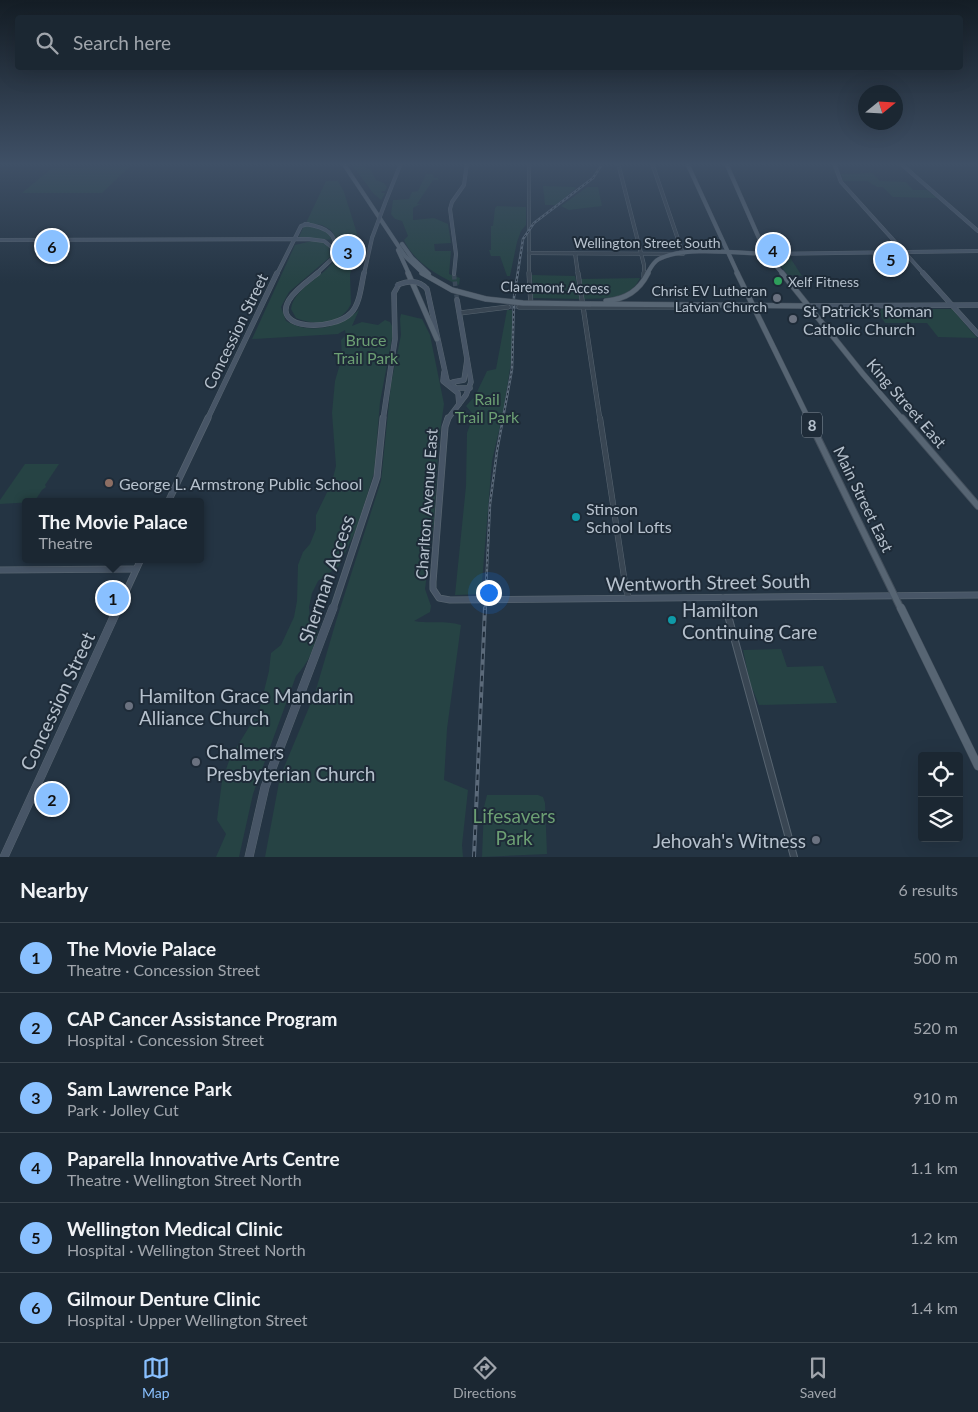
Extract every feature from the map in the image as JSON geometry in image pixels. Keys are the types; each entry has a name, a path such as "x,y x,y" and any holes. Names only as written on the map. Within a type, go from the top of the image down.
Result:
{"main road":[{"name":"Claremont Access","path":"370,203 409,262 427,277 453,290 523,304 808,306"},
{"name":"Claremont Access","path":"374,203 406,251 418,265 449,285 485,297"},
{"path":"0,240 318,239 329,243 334,249 334,257 291,297 287,303 286,312 296,322 305,325 321,326 346,318 357,303 372,238 385,203"},
{"path":"452,203 450,208 456,254 454,275"},
{"name":"Main Street East","path":"705,203 728,254 978,766"},
{"name":"King Street East","path":"744,203 766,254 863,374 978,506"},
{"path":"860,203 978,334"},
{"path":"946,203 978,231"},
{"name":"Concession Street","path":"170,498 301,225 321,226 329,230 333,237 334,249"},
{"path":"387,228 423,304 431,329 437,340"},
{"path":"274,238 286,242 289,249 298,243 318,239"},
{"path":"766,254 978,251"},
{"name":"Claremont Access","path":"588,303 624,298 635,291 644,281 655,262 665,256 684,254"},
{"name":"Wellington Street South","path":"684,254 766,254"},
{"name":"Sherman Access","path":"249,857 265,787 316,657 377,477 385,396 395,339 394,291 398,286 412,283 426,289 444,372 453,382 470,388"},
{"path":"444,372 447,382 451,385 458,388 470,388 471,377 458,300"},
{"path":"808,306 978,305"},
{"path":"453,382 464,380 467,360"},
{"path":"444,372 443,381 446,386 458,393 459,404"},
{"name":"Charlton Avenue East","path":"439,598 433,589 433,582 446,422 465,398 470,388"},
{"name":"Concession Street","path":"4,857 138,563"},
{"path":"0,570 136,569"},
{"name":"Wentworth Street South","path":"439,598 450,600 819,595 978,596"}],"street":[{"path":"530,203 531,307"},
{"path":"628,203 644,265 644,281"},
{"path":"666,203 684,254"},
{"name":"Wellington Street South","path":"529,253 684,254"},
{"path":"574,254 626,590 630,598"},
{"path":"519,307 686,306"},
{"path":"460,313 485,308 508,307"},
{"path":"724,597 794,857"}],"green space":[{"path":"316,203 347,203 360,243 350,274 351,304 341,316 327,322 303,321 296,318 291,309 295,298 332,264 337,254 337,243 331,230 322,225 306,223"},
{"path":"393,203 418,203 423,205 413,208 413,220 434,218 448,224 451,243 434,244 435,251 451,251 449,274 460,278 459,285 435,273 414,255 404,240 408,236 402,221 395,219 391,214"},
{"path":"545,203 558,203 556,205 545,205"},
{"path":"565,203 601,203 602,206 569,210 561,206"},
{"path":"497,206 526,207 526,225 521,231 517,242 510,276 507,276 500,256 491,256 489,250 491,250 491,226 493,226 495,208"},
{"path":"308,225 326,231 332,240 299,237 304,226"},
{"name":"Bruce Trail Park","path":"312,241 322,242 329,247 330,257 289,292 281,307 286,321 305,328 324,328 343,321 359,310 352,326 362,322 378,325 385,320 390,322 392,326 393,333 380,402 374,473 356,530 339,566 318,581 312,593 309,607 310,619 318,632 310,656 296,676 253,794 239,857 216,857 226,834 217,820 222,781 230,758 259,711 269,671 271,653 281,645 294,617 297,601 298,565 316,529 316,515 332,482 336,466 332,413 335,381 342,357 341,340 346,335 345,330 338,334 252,339 295,245"},
{"path":"772,256 789,256 802,276 788,275"},
{"path":"532,275 575,276 580,299 533,298"},
{"path":"640,278 636,285 623,294 608,298 584,299 581,279"},
{"path":"876,309 952,309 977,338 938,337 927,323 885,323"},
{"name":"Rail Trail Park","path":"507,310 512,310 512,356 503,413 492,461 481,594 455,595 466,486 467,433 472,419 472,413 466,406 475,396 487,371 496,369"},
{"name":"Rail Trail Park","path":"401,314 422,319 430,335 444,404 439,439 434,521 425,589 431,606 430,612 414,621 461,625 447,729 444,780 468,790 462,845 463,857 265,857 280,777 315,693 381,481 391,384 401,335"},
{"path":"25,464 59,464 45,485 46,487 37,498 22,498 22,503 0,504 0,500"},
{"path":"781,649 787,667 823,666 837,703 759,705 750,683 743,650"},
{"name":"Lifesavers Park","path":"487,795 538,795 543,797 545,803 547,854 482,857 484,807"}],"tunnel":[{"path":"454,275 457,300"},
{"path":"508,307 519,307"}],"railway":[{"path":"485,609 490,504 497,451 512,369 514,297 523,239 534,223 560,203"},
{"path":"474,857 485,608"}],"place":[{"name":"Gilmour Denture Clinic","path":"52,246"},
{"name":"Paparella Innovative Arts Centre","path":"773,250"},
{"name":"Sam Lawrence Park","path":"348,252"},
{"name":"Wellington Medical Clinic","path":"891,259"},
{"name":"Xelf Fitness","path":"778,281"},
{"name":"Christ EV Lutheran Latvian Church","path":"777,298"},
{"name":"St Patrick's Roman Catholic Church","path":"793,319"},
{"name":"George L. Armstrong Public School","path":"109,483"},
{"name":"Stinson School Lofts","path":"576,517"},
{"name":"The Movie Palace","path":"113,598"},
{"name":"Hamilton Continuing Care","path":"672,620"},
{"name":"Hamilton Grace Mandarin Alliance Church","path":"129,706"},
{"name":"Chalmers Presbyterian Church","path":"196,762"},
{"name":"CAP Cancer Assistance Program","path":"52,799"},
{"name":"Jehovah's Witness","path":"816,840"}]}
